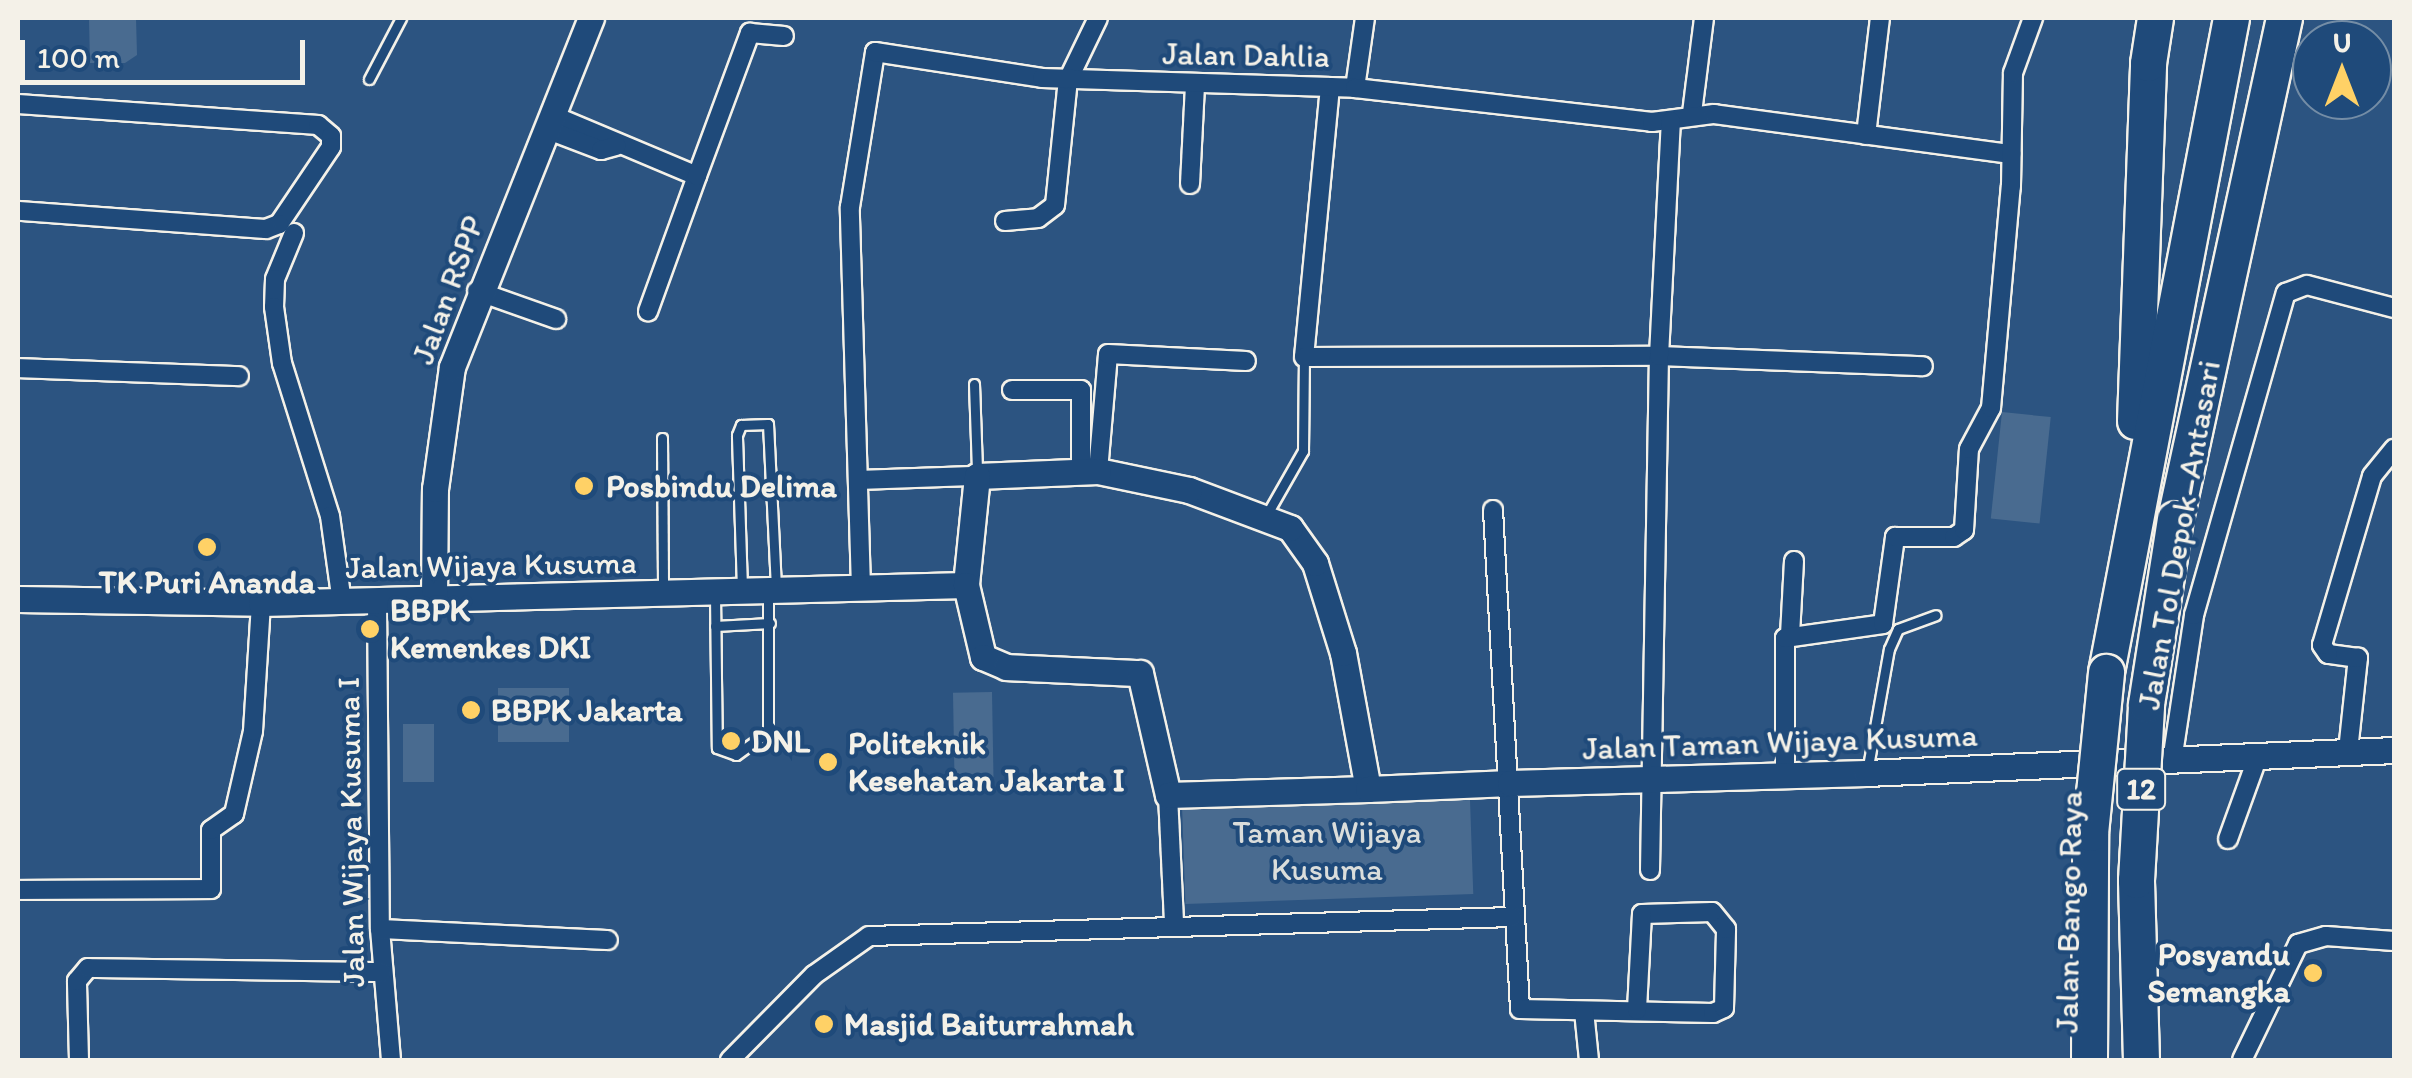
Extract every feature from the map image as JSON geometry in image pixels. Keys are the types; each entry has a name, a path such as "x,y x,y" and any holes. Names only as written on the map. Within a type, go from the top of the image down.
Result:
{"highway":[{"path":"2131,532 2148,63 2155,18"},
{"name":"Jalan Tol Depok–Antasari","path":"2141,1060 2136,880 2146,704 2175,519 2179,410 2231,18"},
{"name":"Jalan Tol Depok–Antasari","path":"2089,1060 2090,832 2106,672 2131,532 2179,410 2284,18"}],"street":[{"name":"Jalan RSPP","path":"434,599 446,396 477,292 592,18"},
{"path":"1005,220 1038,218 1055,205 1068,80 1098,18"},
{"path":"1355,88 1364,18"},
{"path":"1692,114 1704,18"},
{"path":"1866,134 1880,18"},
{"path":"1785,775 1783,642 1790,635 1884,624 1895,537 1954,537 1964,530 1968,449 1990,408 2011,154 2013,74 2033,18"},
{"path":"648,311 750,33 784,36"},
{"name":"Jalan Dahlia","path":"862,588 850,207 875,52 1068,80 1355,88 1672,121 1692,114 2011,154"},
{"path":"1190,184 1195,85"},
{"path":"1330,87 1304,357 1659,356 1923,366"},
{"path":"18,104 318,126 328,128 331,147 279,224 266,229 18,211"},
{"path":"1650,870 1659,356 1672,121"},
{"path":"550,122 697,176"},
{"path":"294,233 275,279 274,306 282,363 330,516 342,602"},
{"path":"2172,761 2194,615 2286,293 2307,285 2394,308"},
{"path":"477,292 556,319"},
{"path":"1090,471 1108,354 1246,361"},
{"path":"18,368 239,376"},
{"path":"1012,390 1080,390 1090,471"},
{"path":"2348,751 2358,658 2328,654 2322,646 2372,476 2394,449"},
{"path":"860,480 1090,471 1265,516 1290,528 1315,563 1343,653 1368,789"},
{"path":"978,476 966,585 983,657 992,664 1140,673 1168,796 1174,923"},
{"path":"1493,510 1510,784 1512,917 1520,1009 1584,1011 1637,1010 1724,1008 1726,929 1712,912 1642,914 1637,1010"},
{"path":"1790,635 1794,561"},
{"name":"Jalan Wijaya Kusuma","path":"18,599 342,602 966,585"},
{"name":"Jalan Wijaya Kusuma I","path":"377,601 380,929 391,1060"},
{"path":"18,890 211,889 213,826 234,814 252,732 261,603"},
{"name":"Jalan Taman Wijaya Kusuma","path":"1168,796 1866,773 2394,750"},
{"path":"2228,839 2258,756"},
{"name":"Jalan Bango Raya","path":"2130,1060 2127,893 2134,762"},
{"name":"Jalan Bango Raya","path":"2100,1060 2098,841 2104,764"},
{"path":"730,1060 857,940 1174,923 1512,917"},
{"path":"380,929 608,940"},
{"path":"2242,1060 2298,944 2326,936 2394,941"},
{"path":"79,1060 77,981 88,968 382,972"},
{"path":"1584,1011 1589,1060"}],"lane":[{"path":"369,79 401,18"},
{"path":"1265,516 1303,451 1304,357"},
{"path":"974,384 978,476"},
{"path":"715,592 717,748 736,755 768,732 770,623 762,591 741,425 768,424 762,591"},
{"path":"662,438 663,594"},
{"path":"1866,773 1889,648 1898,629 1936,614"},
{"path":"715,626 770,623"}],"green space":[{"path":"89,18 136,18 137,55 125,63 90,63"},
{"path":"2002,412 2051,417 2040,524 1991,518"},
{"path":"498,688 569,688 569,742 498,742"},
{"path":"992,692 993,777 954,778 953,693"},
{"path":"403,724 434,724 434,782 403,782"},
{"name":"Taman Wijaya Kusuma","path":"1470,800 1473,894 1185,904 1182,810"}],"place":[{"name":"Posbindu Delima","path":"584,486"},
{"name":"TK Puri Ananda","path":"207,547"},
{"name":"BBPK Kemenkes DKI","path":"370,629"},
{"name":"BBPK Jakarta","path":"471,710"},
{"name":"DNL","path":"731,741"},
{"name":"Politeknik Kesehatan Jakarta I","path":"828,762"},
{"name":"Posyandu Semangka","path":"2313,973"},
{"name":"Masjid Baiturrahmah","path":"824,1024"}]}
